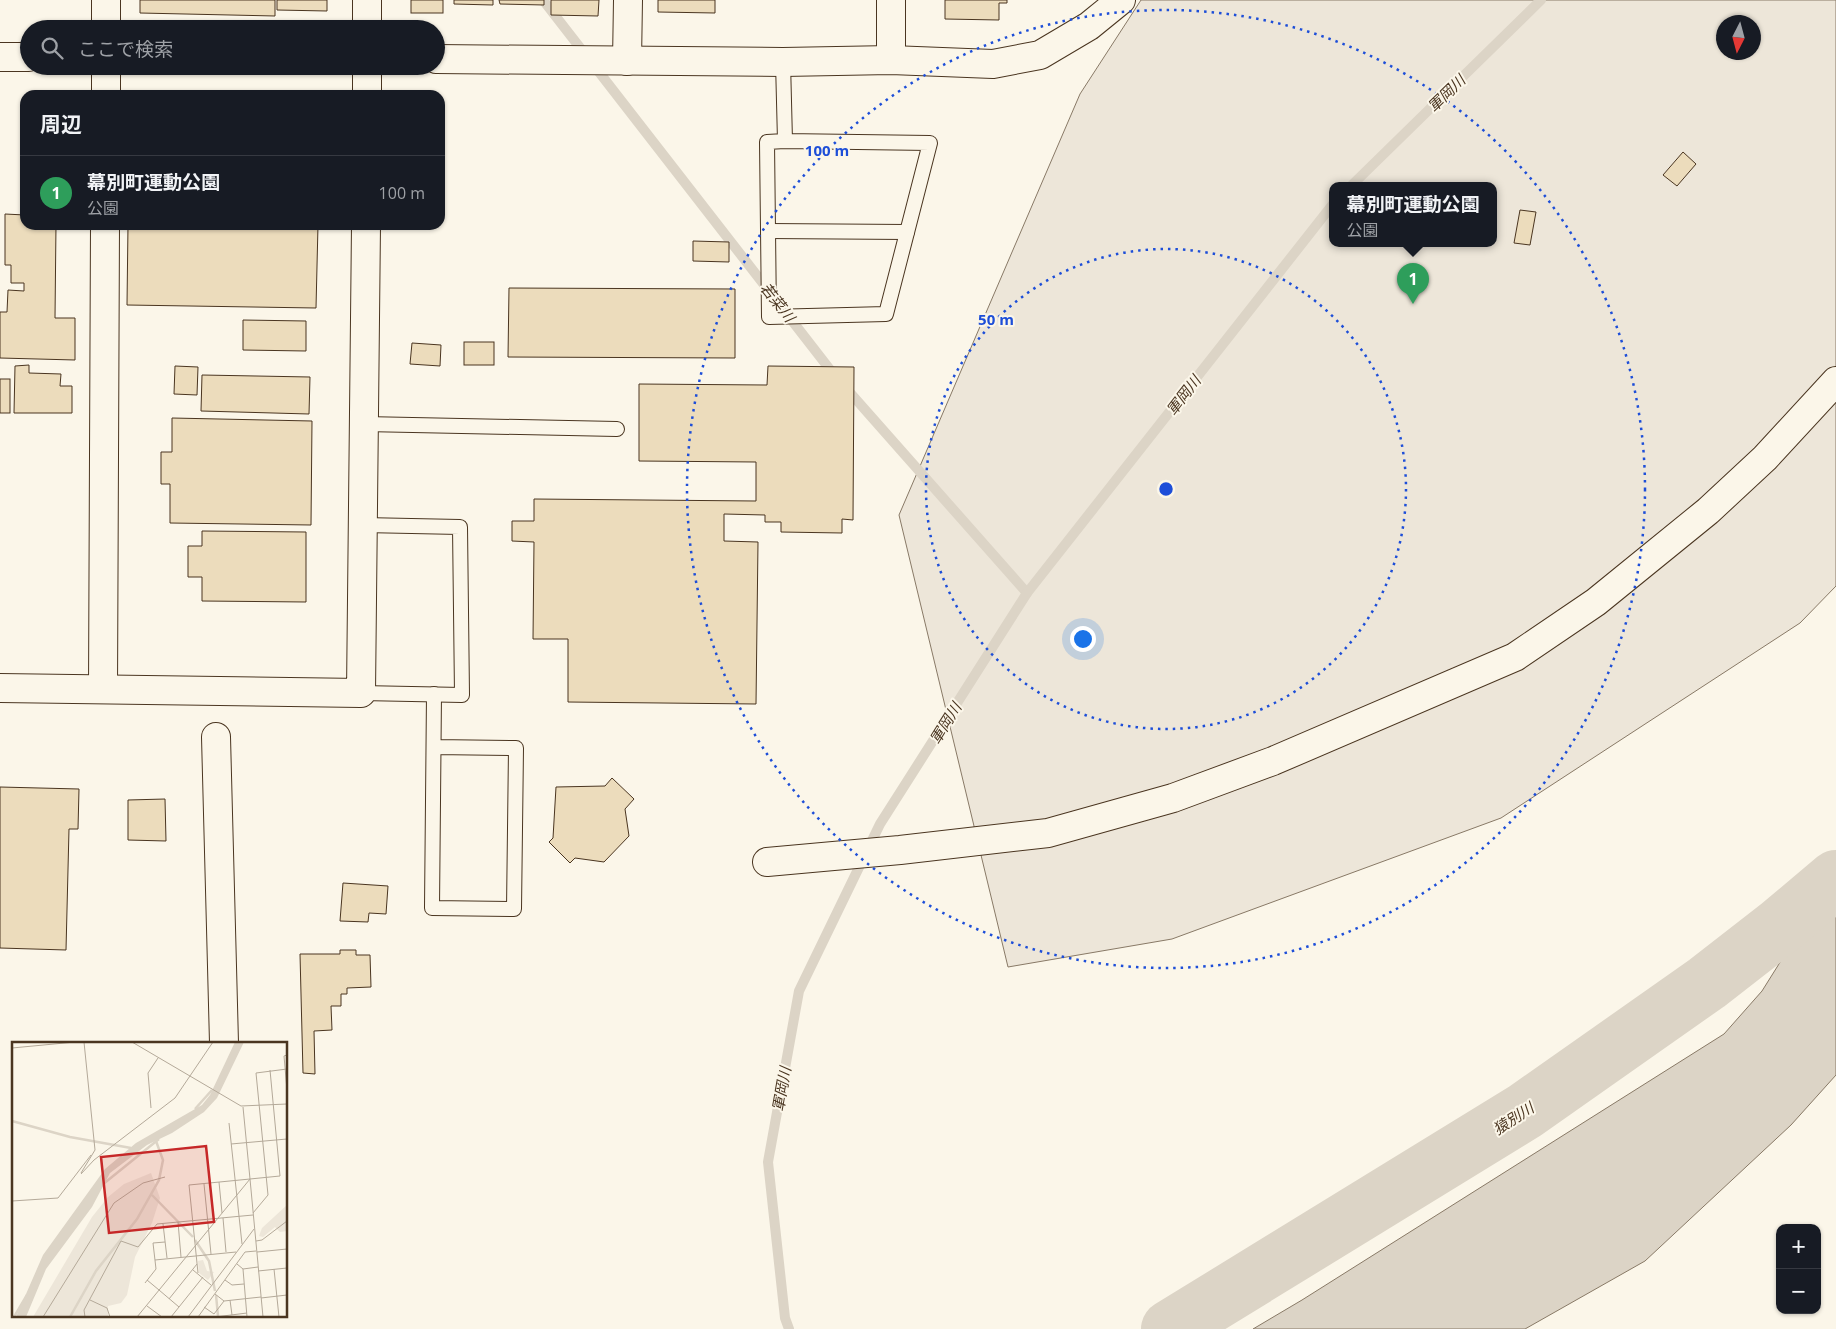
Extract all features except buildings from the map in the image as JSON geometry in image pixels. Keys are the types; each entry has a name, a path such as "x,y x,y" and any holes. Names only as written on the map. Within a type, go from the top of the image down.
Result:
{"street":[{"path":"106,0 106,20"},
{"path":"367,0 367,20"},
{"path":"626,60 628,0"},
{"path":"891,0 891,60"},
{"path":"445,59 783,62 891,60 993,64 1040,55 1089,26 1121,0"},
{"path":"0,56 20,57"},
{"path":"106,75 106,90"},
{"path":"367,75 367,90"},
{"path":"102,689 105,230"},
{"path":"0,688 361,693 366,230"},
{"path":"767,862 900,850 1048,833 1173,798 1273,761 1515,656 1596,602 1708,511 1765,458 1836,381"},
{"path":"216,737 224,1042"}],"lane":[{"path":"783,62 785,141"},
{"path":"768,142 930,143 886,314 769,317 768,231 768,142"},
{"path":"768,231 907,232"},
{"path":"364,424 617,429"},
{"path":"361,693 462,695 460,527 363,525"},
{"path":"434,694 432,908 514,909 516,748 434,747"}],"shaded area":[{"path":"1141,0 1836,0 1836,586 1800,623 1501,818 1172,939 1008,967 899,515 1080,94"},
{"path":"1836,873 1836,1075 1791,1125 1645,1261 1525,1329 1253,1329 1724,1034 1762,991"}],"waterway":[{"name":"若菜川","path":"543,0 835,376"},
{"name":"軍岡川","path":"1355,182 1541,0"},
{"name":"軍岡川","path":"789,1329 785,1318 768,1162 799,991 880,824 1027,593 1329,209"},
{"name":"若菜川","path":"845,387 1027,593"},
{"name":"猿別川","path":"1170,1329 1525,1111 1707,983 1779,927 1836,879"}],"place":[{"name":"幕別町運動公園","path":"1413,304"}]}
